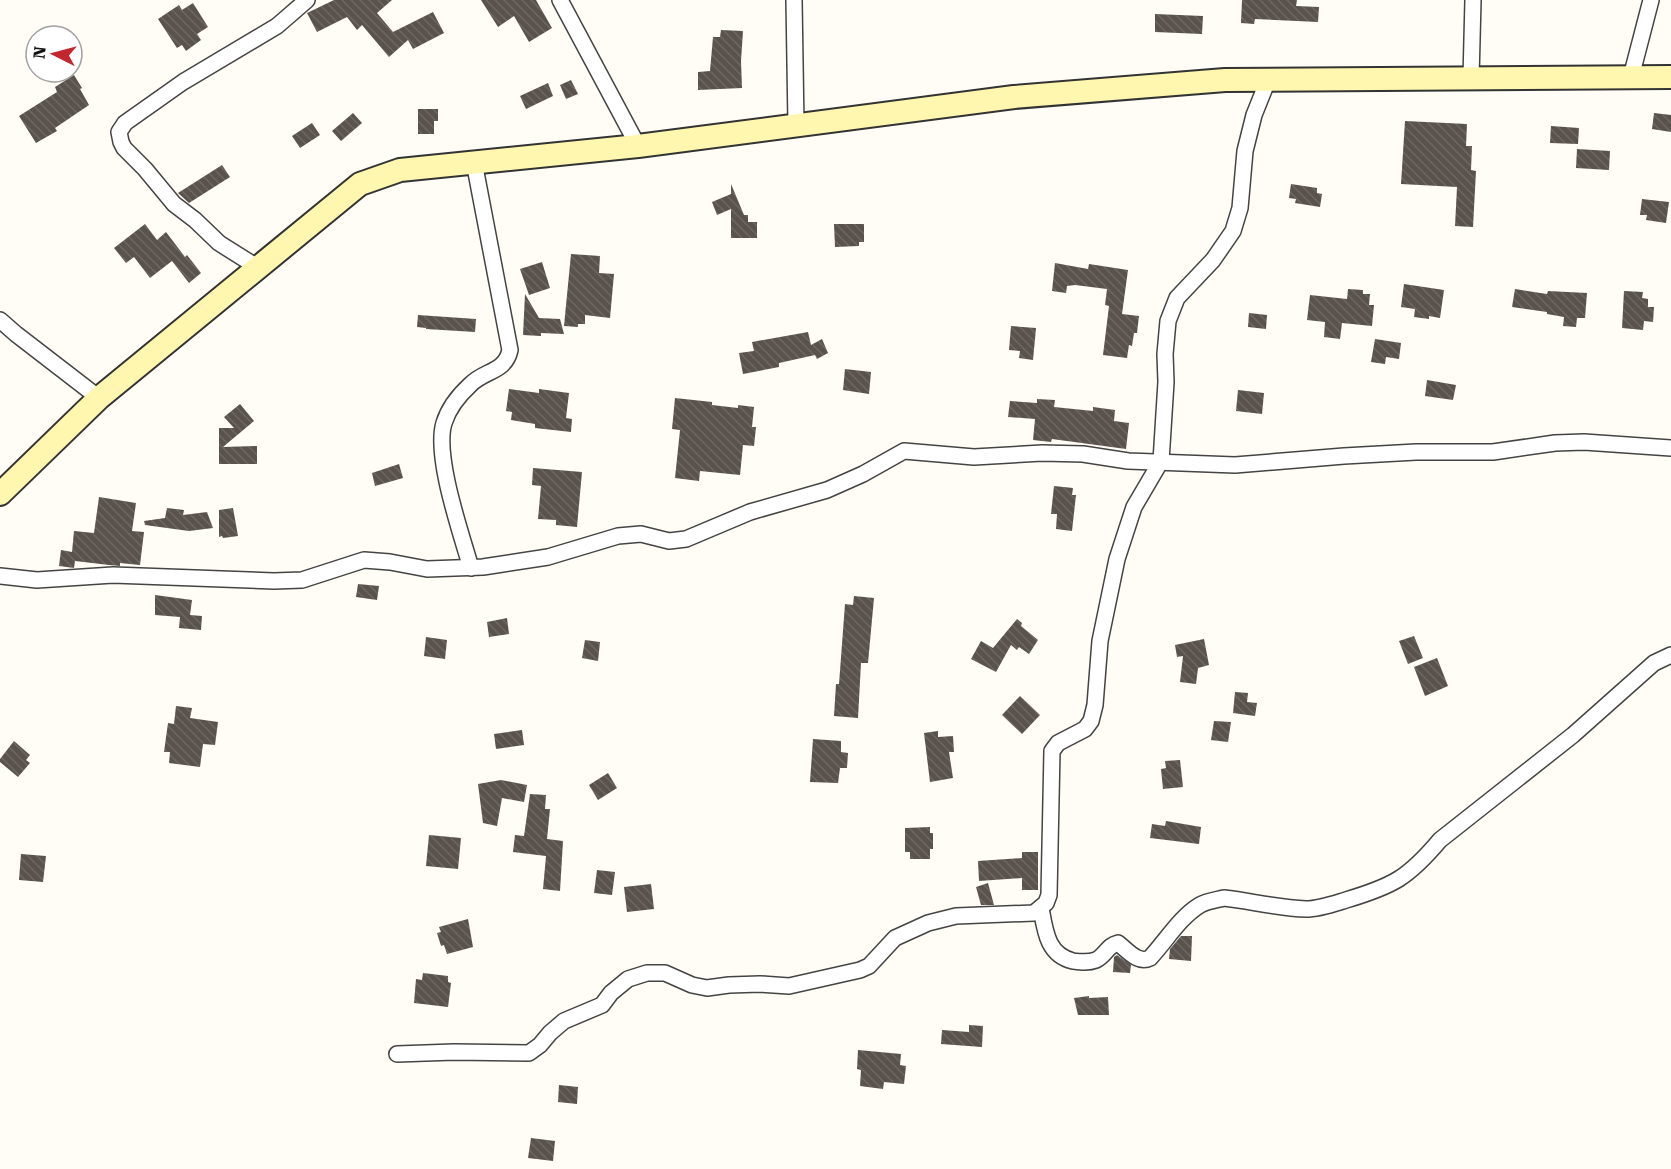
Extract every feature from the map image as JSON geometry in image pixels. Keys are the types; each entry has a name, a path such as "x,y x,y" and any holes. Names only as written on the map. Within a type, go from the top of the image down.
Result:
{"main road":[{"path":"0,494 99,398 257,267 360,184 400,170 638,146 1014,97 1225,80 1671,77"}],"street":[{"path":"257,267 219,243 174,204 124,148 119,132 125,123 183,82 277,26 307,0"},
{"path":"560,0 638,146"},
{"path":"794,0 796,125"},
{"path":"1471,78 1473,0"},
{"path":"1631,77 1651,0"},
{"path":"397,1054 529,1053 564,1021 602,1005 611,993 627,979 647,973 664,973 692,985 706,988 729,984 789,986 869,966 895,938 928,923 957,916 1034,913 1046,903 1049,895 1052,751 1058,743 1085,729 1091,721 1095,705 1100,641 1117,559 1134,507 1161,461 1168,321 1177,298 1213,260 1233,231 1240,208 1245,151 1254,115 1268,80"},
{"path":"471,568 445,470 441,442 444,423 456,398 474,380 502,366 508,360 510,350 474,162"},
{"path":"0,320 99,398"},
{"path":"0,576 37,580 112,575 302,580 364,560 427,569 471,568 548,557 618,536 641,534 669,541 686,538 750,512 827,490 904,452 974,457 1041,453 1083,454 1128,461 1235,465 1416,452 1493,452 1554,443 1584,442 1671,448"},
{"path":"1041,908 1047,938 1056,953 1067,959 1084,963 1098,959 1113,944 1118,943 1139,960 1145,961 1188,914 1210,901 1224,898 1309,909 1386,887 1407,875 1440,840 1573,735 1654,663 1671,655"}],"building":[{"path":"334,0 392,0 377,13 393,32 433,12 444,33 413,49 408,40 389,57 362,25 357,30 347,17 317,32 307,13"},
{"path":"481,0 536,0 552,28 529,42 514,16 498,27"},
{"path":"1242,0 1297,0 1296,6 1319,7 1318,22 1255,19 1254,24 1241,23"},
{"path":"193,3 208,27 197,34 201,40 186,51 182,45 177,48 158,19 179,5 182,10"},
{"path":"1155,14 1203,16 1202,34 1155,32"},
{"path":"721,30 743,31 742,88 698,90 698,72 710,71 713,37 720,37"},
{"path":"571,80 578,94 566,99 560,85"},
{"path":"548,83 553,96 526,109 520,96"},
{"path":"60,84 80,84 89,105 55,128 57,131 36,143 19,116 57,92 55,87"},
{"path":"418,109 438,109 438,121 434,121 434,134 418,134"},
{"path":"353,113 362,123 341,141 332,131"},
{"path":"1654,113 1671,115 1671,132 1652,129"},
{"path":"1405,121 1467,124 1466,146 1472,146 1471,170 1476,171 1473,227 1455,226 1457,187 1401,184"},
{"path":"312,123 320,135 300,148 292,136"},
{"path":"1551,126 1579,128 1578,144 1550,143"},
{"path":"1577,149 1610,151 1609,170 1576,168"},
{"path":"222,165 230,177 189,203 178,193"},
{"path":"731,184 744,215 748,215 748,222 757,222 757,238 731,238 731,209 717,215 712,202 731,194"},
{"path":"1291,184 1317,188 1317,193 1322,194 1320,207 1295,203 1296,199 1289,198"},
{"path":"1642,199 1669,202 1666,223 1646,220 1647,215 1640,215"},
{"path":"145,224 157,240 166,232 201,273 189,283 172,261 150,278 134,257 126,263 114,248"},
{"path":"834,224 864,224 864,242 859,242 859,246 835,247"},
{"path":"571,254 600,256 599,273 614,274 610,318 585,315 585,324 578,324 578,327 564,326"},
{"path":"542,262 550,288 529,295 520,269"},
{"path":"1055,263 1088,269 1089,264 1128,270 1122,314 1139,316 1137,333 1134,333 1132,346 1129,345 1127,358 1103,355 1109,306 1105,305 1107,289 1075,285 1067,286 1066,293 1052,291"},
{"path":"1404,284 1444,290 1440,318 1414,317 1415,309 1401,307"},
{"path":"1348,289 1363,290 1363,294 1370,294 1369,305 1374,305 1372,326 1342,323 1340,339 1324,337 1325,322 1307,320 1310,295 1347,299"},
{"path":"1515,289 1547,294 1548,291 1587,293 1585,318 1577,318 1576,327 1563,326 1564,317 1512,307"},
{"path":"1624,291 1643,292 1642,298 1648,299 1648,307 1654,307 1653,322 1644,321 1643,330 1622,328"},
{"path":"525,294 539,318 560,319 564,334 523,335"},
{"path":"1249,313 1267,315 1266,329 1248,327"},
{"path":"418,315 476,319 475,332 417,327"},
{"path":"1011,326 1036,328 1033,360 1019,358 1020,351 1009,350"},
{"path":"808,332 811,345 822,339 828,353 817,359 815,355 779,363 779,367 743,374 739,353 754,351 752,342"},
{"path":"1375,339 1401,343 1399,359 1386,357 1385,364 1371,362"},
{"path":"845,369 871,372 869,394 843,390"},
{"path":"1427,380 1456,385 1453,400 1425,396"},
{"path":"509,389 539,393 539,389 569,393 566,418 572,419 571,432 535,428 535,424 511,420 512,412 506,411"},
{"path":"1238,390 1264,393 1262,414 1236,411"},
{"path":"675,398 712,402 712,405 738,408 738,405 754,407 752,427 756,427 754,446 743,445 740,475 700,471 699,481 675,478 680,430 672,429"},
{"path":"1037,399 1055,400 1054,407 1093,411 1093,407 1115,410 1114,421 1129,423 1126,449 1052,439 1051,442 1033,440 1035,419 1008,417 1010,401 1037,403"},
{"path":"240,404 254,421 223,447 257,446 257,464 219,464 219,428 234,428 224,417"},
{"path":"399,464 403,478 375,486 372,473"},
{"path":"533,468 582,472 577,527 556,525 556,520 538,519 541,486 532,485"},
{"path":"1054,486 1073,488 1072,495 1076,495 1072,531 1056,529 1057,514 1051,514"},
{"path":"99,497 136,503 132,531 144,532 140,565 120,563 120,566 75,561 74,568 59,566 61,550 72,552 74,531 94,533"},
{"path":"167,508 184,510 183,515 207,512 213,528 189,531 145,525 144,521 165,518"},
{"path":"233,508 238,536 219,537 219,510"},
{"path":"358,584 379,586 377,600 356,597"},
{"path":"155,595 192,600 190,615 202,616 201,630 179,628 180,617 155,615"},
{"path":"854,596 874,598 868,663 861,663 858,718 834,716 836,684 839,684 845,604 853,605"},
{"path":"507,618 509,634 489,637 487,622"},
{"path":"1017,619 1022,623 1021,626 1038,640 1029,654 1011,645 996,672 971,659 981,641 993,648"},
{"path":"1414,636 1423,658 1408,664 1399,641"},
{"path":"426,637 447,640 445,659 424,656"},
{"path":"1204,639 1209,665 1198,668 1196,684 1180,682 1183,656 1177,657 1175,645"},
{"path":"585,640 600,642 598,661 582,658"},
{"path":"1437,658 1448,686 1425,696 1414,667"},
{"path":"1235,692 1248,693 1247,702 1257,703 1255,716 1233,713"},
{"path":"1020,696 1040,715 1022,734 1002,715"},
{"path":"176,706 192,708 190,718 218,722 215,745 203,744 200,767 169,763 170,752 164,752 168,723 174,724"},
{"path":"1214,721 1231,722 1228,742 1211,740"},
{"path":"522,730 524,745 496,749 494,734"},
{"path":"938,731 938,737 953,736 954,752 949,752 953,778 930,782 924,733"},
{"path":"813,739 841,741 841,752 848,753 847,768 840,768 838,783 810,782"},
{"path":"14,741 30,755 26,760 30,763 18,777 0,762"},
{"path":"1180,760 1183,787 1163,789 1161,769 1166,768 1165,761"},
{"path":"608,773 617,788 598,800 589,785"},
{"path":"501,780 527,785 524,802 502,798 497,826 483,823 478,784"},
{"path":"530,794 546,795 545,809 550,809 547,839 563,841 560,891 543,889 546,856 513,852 515,835 524,836"},
{"path":"1166,821 1201,827 1199,844 1150,838 1152,824 1165,826"},
{"path":"930,827 930,833 933,833 933,849 930,849 930,859 910,859 910,852 905,852 905,828"},
{"path":"429,835 461,838 458,869 426,866"},
{"path":"1022,852 1038,852 1038,890 1022,890 1022,878 979,881 978,861 1022,858"},
{"path":"21,854 46,856 43,882 19,880"},
{"path":"597,870 615,872 612,895 594,893"},
{"path":"988,883 994,905 981,905 976,887"},
{"path":"651,884 654,909 627,912 624,887"},
{"path":"468,919 473,947 447,954 444,945 441,946 437,933 441,932 439,927"},
{"path":"1181,936 1192,936 1191,961 1169,959 1170,949"},
{"path":"1117,955 1131,965 1130,973 1113,972 1114,957"},
{"path":"423,973 448,976 448,982 451,983 448,1007 414,1003 416,979 422,980"},
{"path":"1089,996 1089,998 1108,997 1109,1015 1078,1015 1074,998"},
{"path":"969,1025 983,1026 982,1047 941,1044 942,1030 969,1032"},
{"path":"858,1050 901,1054 900,1065 906,1066 904,1084 884,1082 883,1089 860,1086 861,1070 857,1069"},
{"path":"559,1085 578,1087 577,1104 558,1102"},
{"path":"531,1138 555,1141 553,1161 528,1158"}]}
